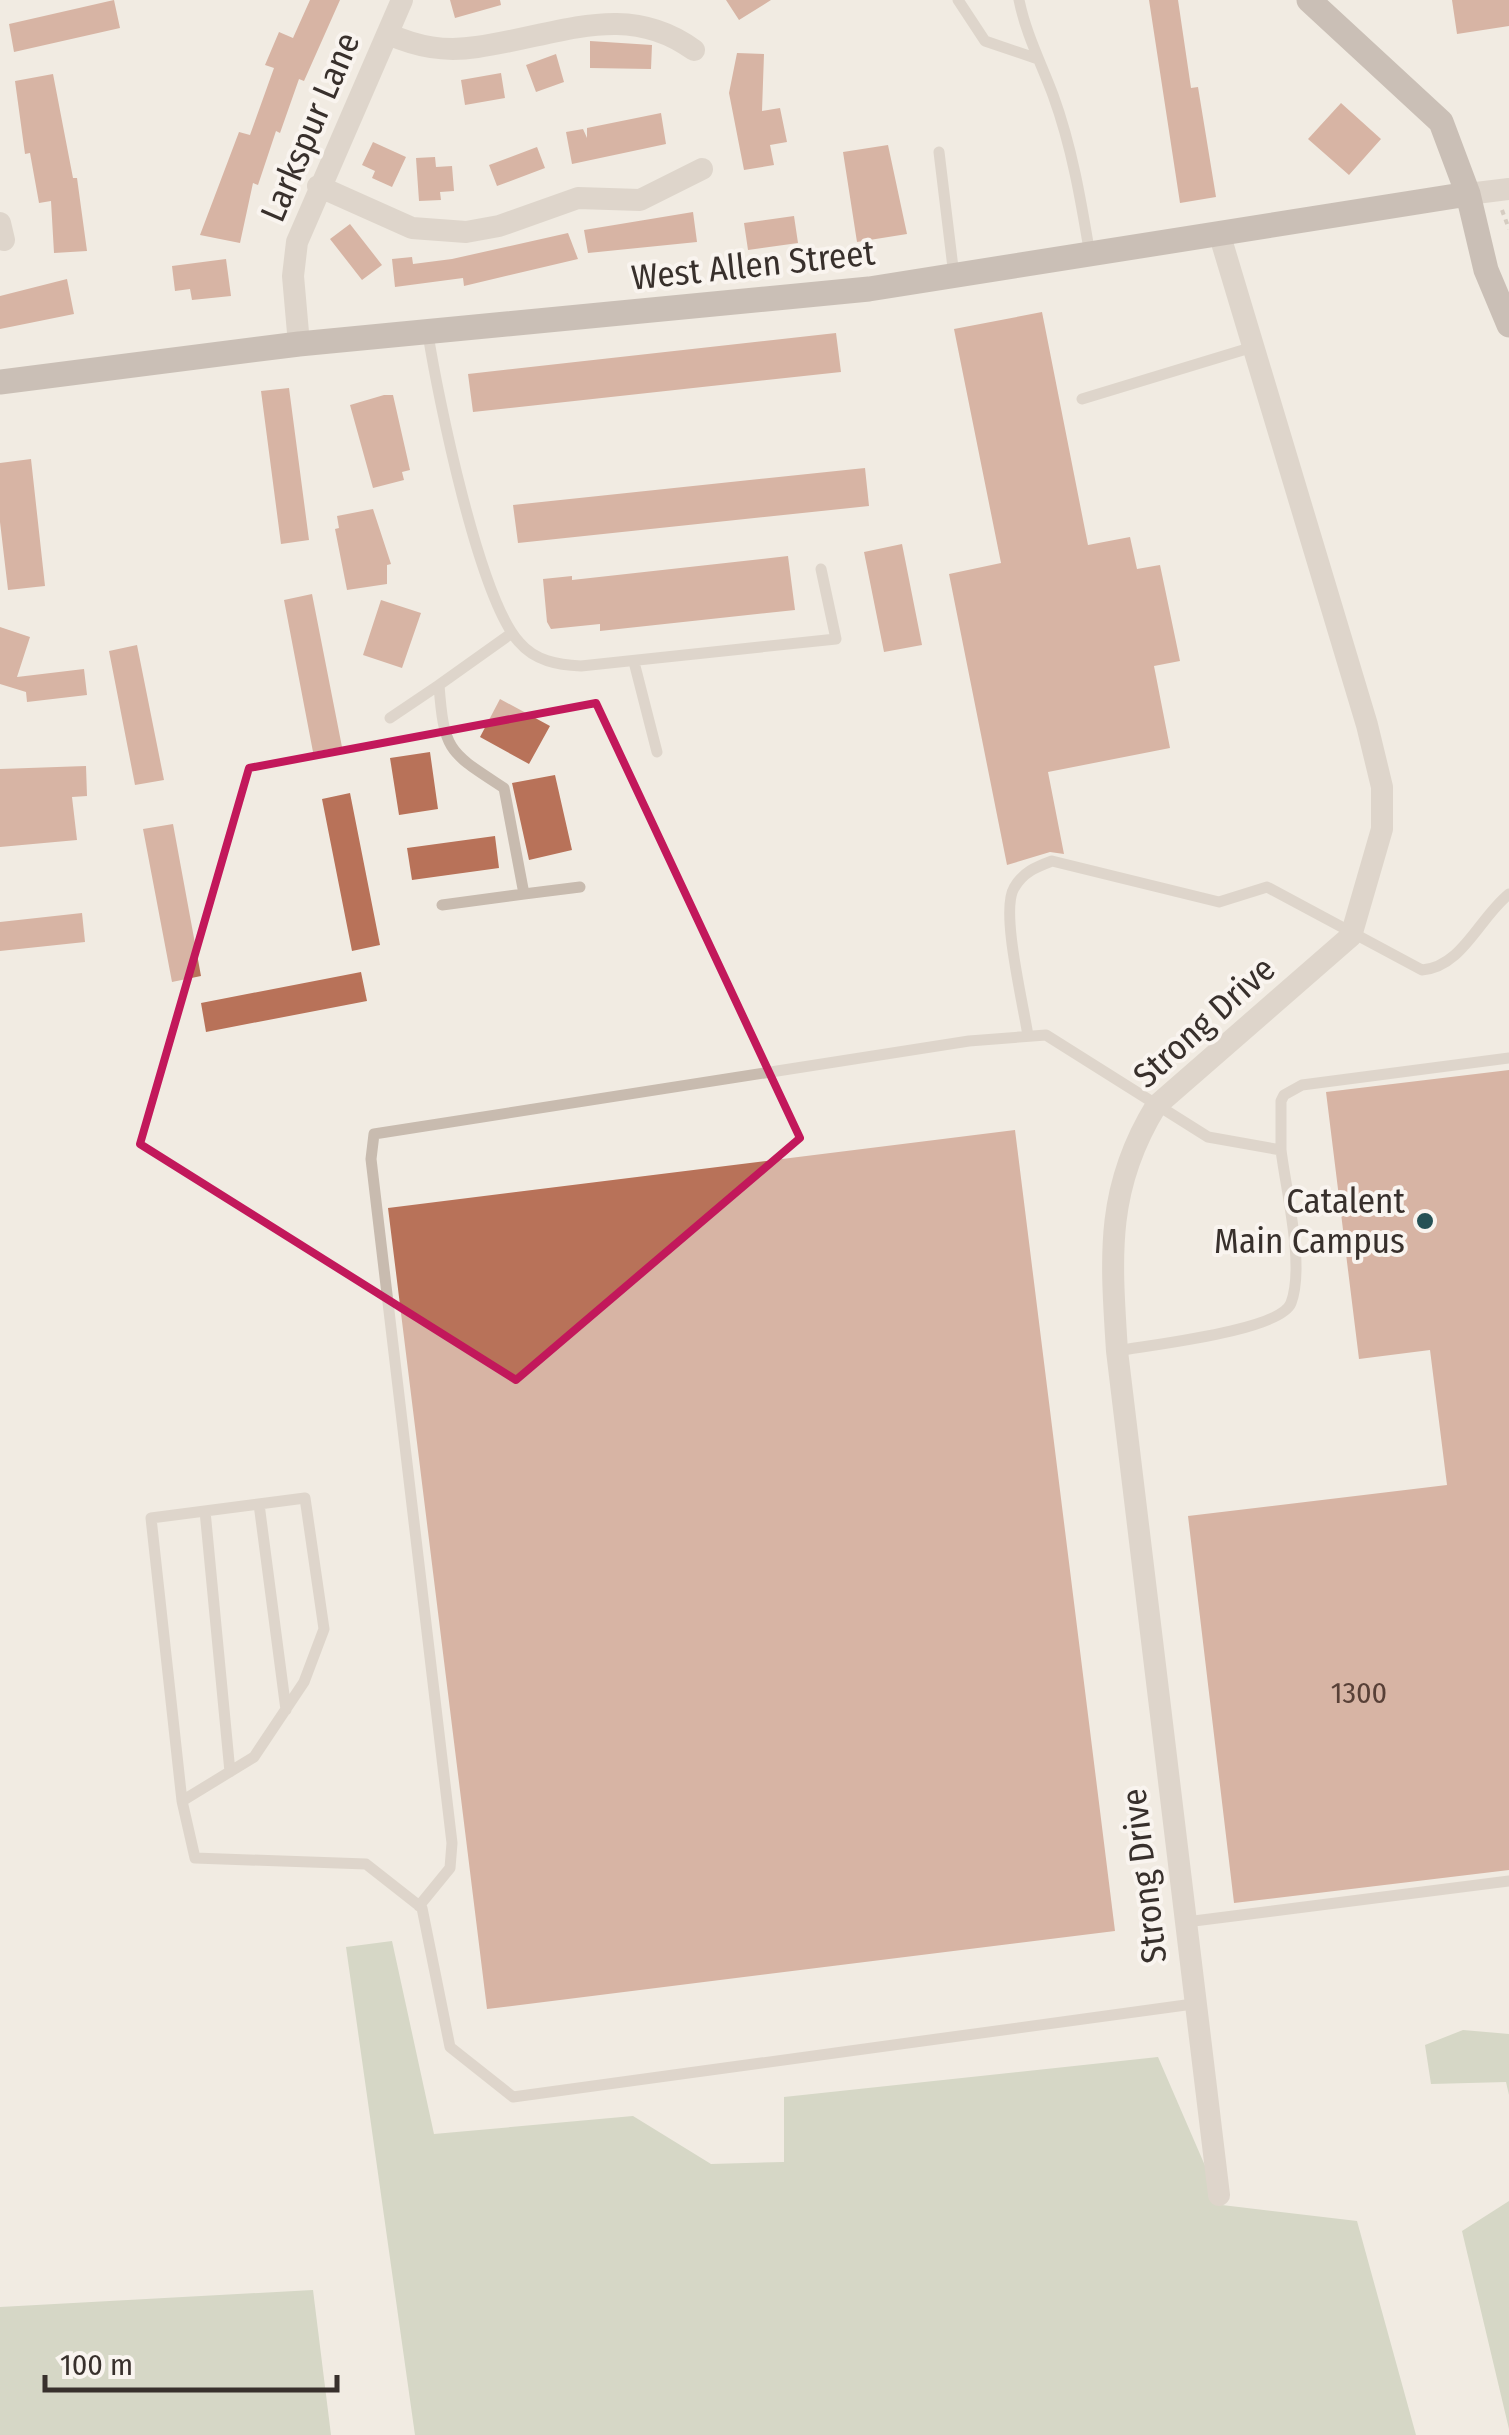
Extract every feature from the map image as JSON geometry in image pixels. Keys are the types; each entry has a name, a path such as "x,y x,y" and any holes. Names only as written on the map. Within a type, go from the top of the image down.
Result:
{"street":[{"name":"Larkspur Lane","path":"299,344 293,276 297,242 318,186 402,0"},
{"path":"1309,0 1441,122 1468,194 1486,270 1509,326"},
{"path":"388,34 416,47 480,47 593,10 623,6 662,17 694,50"},
{"path":"318,186 412,228 466,232 499,226 578,198 640,200 702,170"},
{"name":"West Allen Street","path":"0,382 299,344 428,334 954,276 1509,190"},
{"path":"1220,236 1382,788 1379,850 1352,936"},
{"name":"Strong Drive","path":"1219,2195 1117,1351 1112,1254 1115,1202 1137,1137 1156,1106 1352,936"}],"lane":[{"path":"958,0 985,41 1038,59"},
{"path":"1019,0 1078,178 1090,255"},
{"path":"938,152 954,276"},
{"path":"428,334 439,403 501,616 533,654 562,666 634,662 836,639 821,569"},
{"path":"1082,399 1254,348"},
{"path":"390,718 512,633"},
{"path":"634,662 657,752"},
{"path":"440,685 442,728 453,754 504,788 524,894"},
{"path":"1028,1036 1011,922 1011,892 1028,871 1052,861 1220,902 1267,887 1352,936 1422,970 1434,970 1449,962 1492,907 1509,894"},
{"path":"442,906 580,887"},
{"path":"419,1906 450,1868 452,1843 372,1159 374,1134 968,1041 1046,1035 1208,1137 1281,1150"},
{"path":"1117,1351 1216,1334 1277,1318 1286,1310 1296,1278 1281,1150 1284,1095 1302,1085 1509,1058"},
{"path":"182,1801 254,1757 304,1682 324,1629 305,1498 151,1518 182,1801 195,1858 366,1864 419,1906 450,2047 513,2098 1194,2004"},
{"path":"259,1504 286,1710"},
{"path":"205,1511 230,1772"},
{"path":"1184,1922 1509,1881"}],"highlighted area":[{"path":"596,703 800,1138 516,1380 140,1144 249,768"}],"green space":[{"path":"392,1941 434,2134 633,2116 711,2164 784,2162 784,2097 1158,2057 1222,2205 1357,2221 1416,2435 415,2435 346,1947"},
{"path":"1463,2030 1509,2034 1509,2095 1506,2082 1431,2084 1425,2045"},
{"path":"1509,2201 1509,2429 1462,2231"},
{"path":"313,2290 331,2435 0,2435 0,2307"}],"building":[{"path":"114,0 120,28 14,52 9,24"},
{"path":"310,0 340,0 304,81 299,79 258,185 253,183 240,243 200,235 239,132 250,135 274,68 265,65 279,32 293,38"},
{"path":"450,0 500,0 501,5 455,18"},
{"path":"726,0 771,0 739,20"},
{"path":"1149,0 1178,0 1191,88 1198,87 1216,197 1180,203"},
{"path":"1452,0 1509,0 1509,26 1457,34"},
{"path":"590,41 652,45 651,69 590,68"},
{"path":"737,53 764,54 762,111 780,108 787,142 770,145 774,165 744,170 729,93"},
{"path":"556,54 564,82 536,92 526,65"},
{"path":"501,73 505,98 465,105 461,80"},
{"path":"53,74 73,178 77,178 87,251 54,253 51,201 39,203 30,153 25,154 15,81"},
{"path":"1341,103 1381,139 1349,175 1308,139"},
{"path":"661,113 666,144 572,164 566,132 583,129 587,138 587,128"},
{"path":"373,142 406,157 392,187 372,178 375,171 362,165"},
{"path":"888,145 907,234 857,242 843,152"},
{"path":"537,147 545,168 497,186 489,165"},
{"path":"435,157 436,167 452,166 454,191 440,192 441,200 419,201 416,158"},
{"path":"693,212 697,242 588,253 584,230"},
{"path":"794,216 798,243 748,250 744,223"},
{"path":"350,224 382,265 362,280 330,239"},
{"path":"568,233 578,259 464,286 463,278 395,287 392,259 412,257 413,264 452,259"},
{"path":"226,259 231,296 192,300 190,289 175,291 172,266"},
{"path":"67,279 74,314 0,329 0,296"},
{"path":"1042,312 1088,545 1130,537 1137,569 1160,565 1180,661 1154,666 1170,748 1048,772 1064,854 1050,852 1007,865 949,574 1001,563 954,329"},
{"path":"836,333 841,372 473,412 468,374"},
{"path":"289,388 309,540 281,544 261,391"},
{"path":"393,395 410,470 402,472 404,480 373,488 350,405"},
{"path":"31,459 45,586 8,590 0,522 0,463"},
{"path":"865,468 869,506 518,543 513,505"},
{"path":"373,509 391,564 387,565 387,584 347,590 335,529 339,528 337,516"},
{"path":"902,544 922,645 884,652 864,552"},
{"path":"788,556 795,610 600,631 600,624 551,629 547,622 543,579 572,576 572,580"},
{"path":"312,594 342,747 313,752 284,600"},
{"path":"381,600 421,613 402,668 363,655"},
{"path":"0,627 30,637 17,677 84,669 87,695 27,702 26,692 0,684"},
{"path":"137,645 164,780 135,785 109,651"},
{"path":"500,699 550,726 529,764 480,737"},
{"path":"430,752 438,809 399,815 390,758"},
{"path":"86,766 87,796 72,797 77,840 0,847 0,769"},
{"path":"555,775 572,850 529,860 512,783"},
{"path":"350,793 380,945 352,951 322,799"},
{"path":"173,824 201,976 172,982 143,829"},
{"path":"495,836 499,868 412,880 407,848"},
{"path":"82,913 85,942 0,951 0,922"},
{"path":"361,972 367,1001 206,1032 201,1003"},
{"path":"1509,1070 1509,1870 1234,1903 1188,1516 1447,1485 1430,1350 1359,1359 1326,1092"},
{"path":"1015,1130 1115,1931 487,2009 388,1208"}],"place":[{"name":"Catalent Main Campus","path":"1425,1221"}]}
